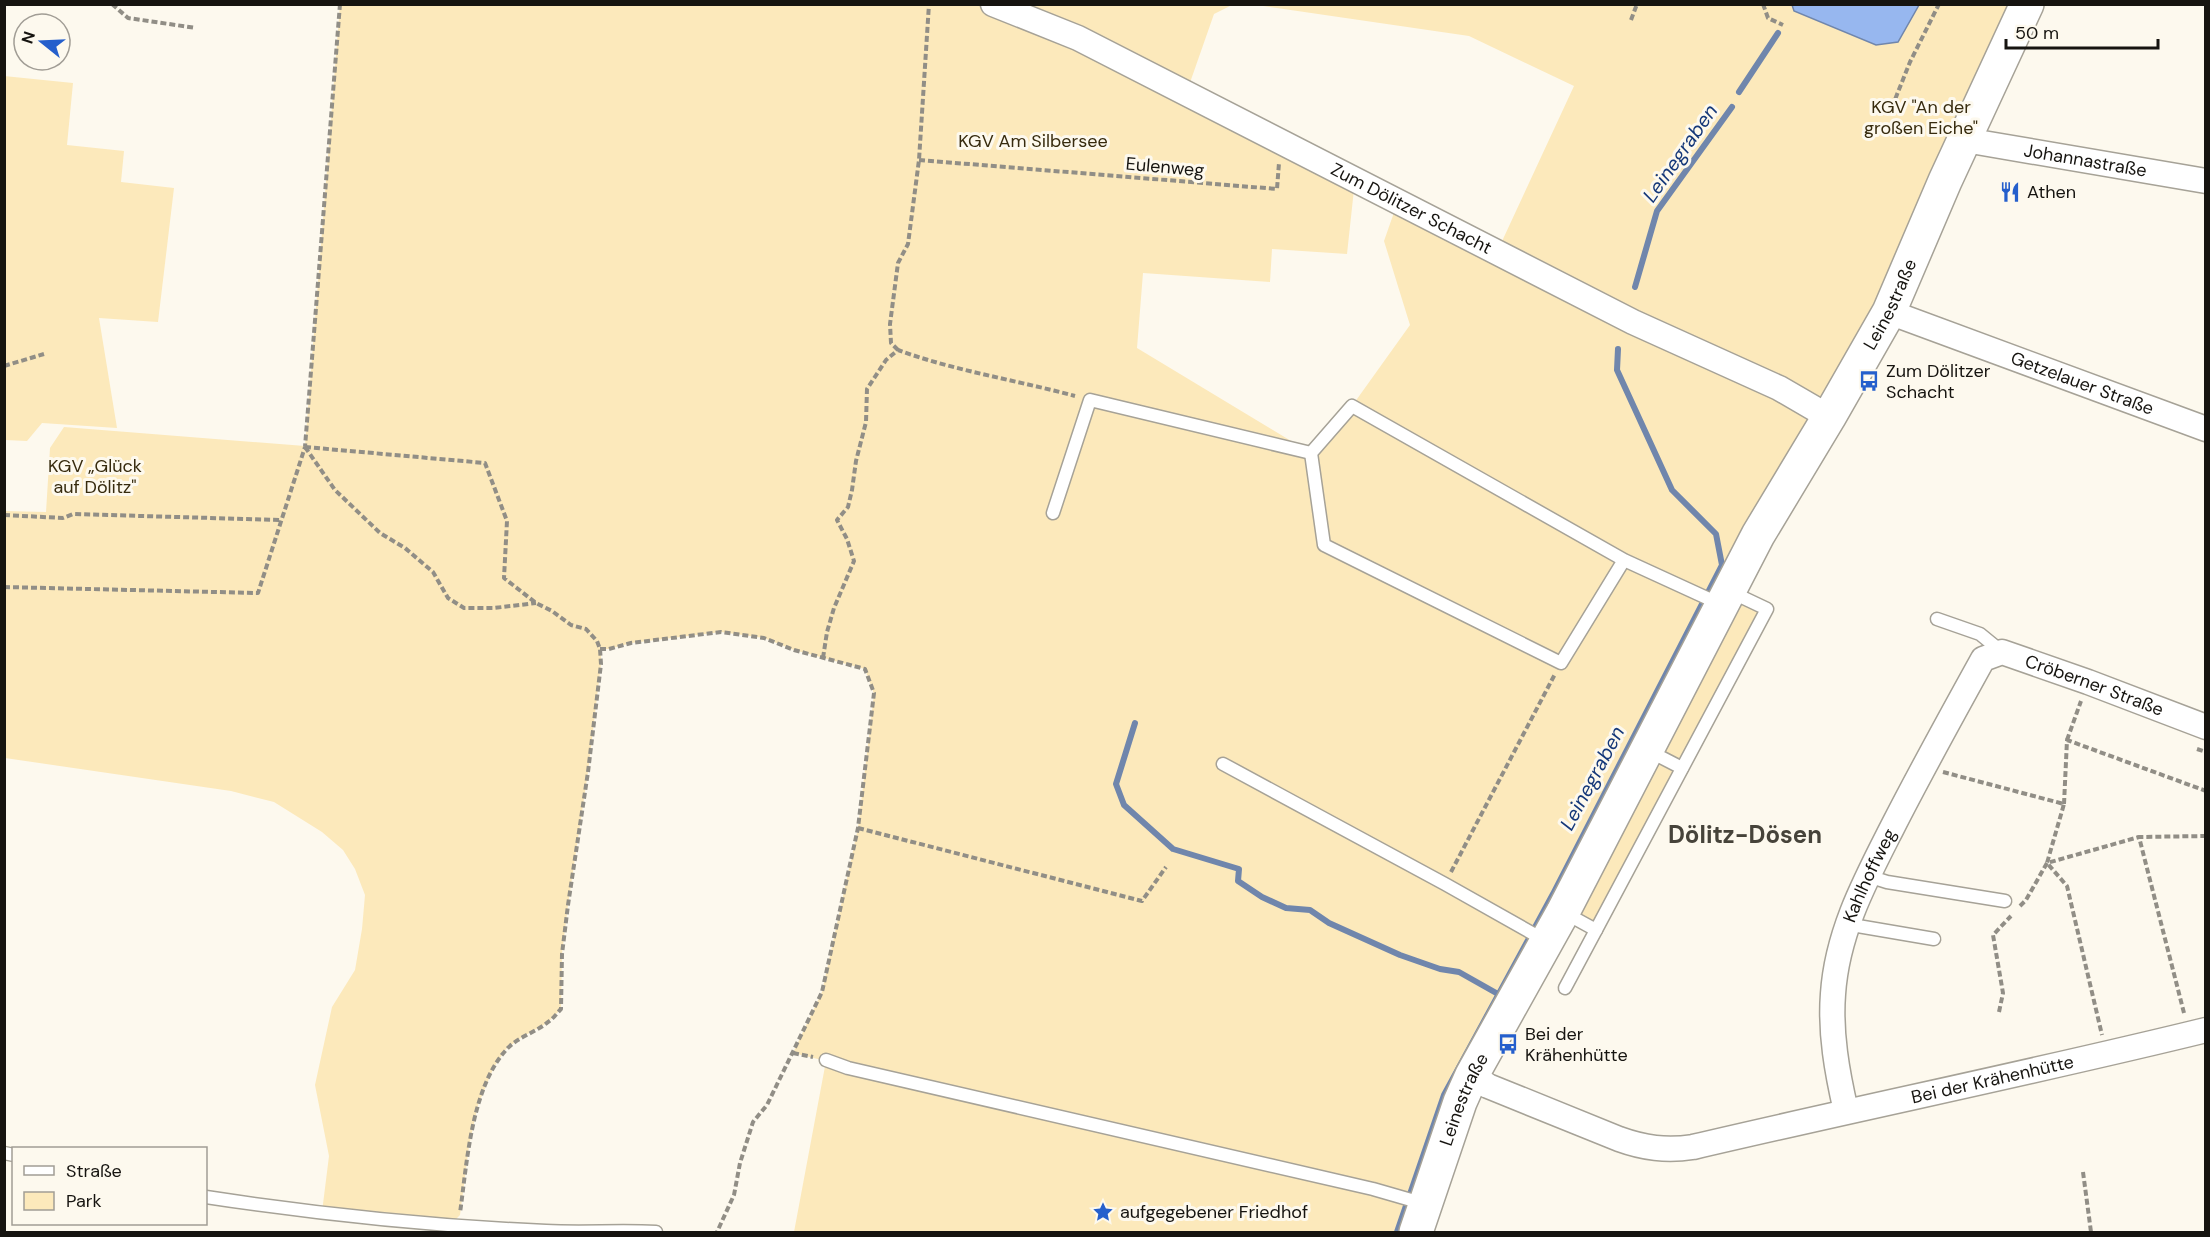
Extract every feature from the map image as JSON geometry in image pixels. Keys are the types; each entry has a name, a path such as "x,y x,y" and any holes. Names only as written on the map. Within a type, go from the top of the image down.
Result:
{"main road":[{"name":"Leinestraße","path":"1415,1209 1472,1075 1537,936 1563,912 1647,750 1715,597 1758,535 1889,312 2027,4"}],"street":[{"name":"Zum Dölitzer Schacht","path":"993,4 1078,38 1633,322 1779,388 1829,417"},
{"name":"Johannastraße","path":"1965,140 2205,181"},
{"name":"Getzelauer Straße","path":"1889,312 2205,429"},
{"name":"Cröberner Straße","path":"1993,656 2088,682 2205,727"},
{"name":"Kahlhoffweg","path":"1846,1111 1832,1035 1833,993 1846,924 1923,767 1993,656"},
{"name":"Bei der Krähenhütte","path":"1472,1075 1488,1086 1619,1139 1635,1145 1662,1149 1693,1147 2197,1032"}],"lane":[{"path":"1053,513 1090,400 1311,453"},
{"path":"1565,988 1767,609 1715,597 1624,560 1352,406 1311,453 1324,545 1561,663 1624,560"},
{"path":"1938,619 1980,634 1993,656"},
{"path":"1647,750 1682,768"},
{"path":"1223,764 1537,936"},
{"path":"1868,876 1887,882 2005,901"},
{"path":"1563,912 1596,930"},
{"path":"1846,924 1934,939"},
{"path":"826,1060 848,1068 1415,1209"},
{"path":"207,1197 278,1208 450,1225 548,1232 656,1233"}],"path":[{"path":"112,4 128,18 196,28"},
{"path":"4,587 258,593 305,447 340,4"},
{"path":"929,4 919,160 908,244 898,263 894,285 893,314 890,324 891,343 898,350 931,362 1033,384 1090,400"},
{"path":"1631,20 1637,4"},
{"path":"1763,4 1768,18 1783,25"},
{"path":"1892,107 1910,62 1939,4"},
{"name":"Eulenweg","path":"919,160 1277,189"},
{"path":"823,658 832,616 854,561 848,539 837,520 848,507 852,490 856,461 866,422 867,388 886,360 898,350"},
{"path":"4,366 44,354"},
{"path":"305,447 484,463 507,521 504,578 536,603 571,625 586,629 600,648 601,664 588,772 565,934 561,1009 547,1023 522,1037 506,1050 494,1067 478,1105 469,1146 460,1215 450,1225"},
{"path":"305,447 335,490 380,533 405,548 433,572 448,598 464,608 494,608 536,603"},
{"path":"4,515 63,518 73,514 281,520"},
{"path":"600,648 609,649 631,643 721,632 764,638 823,658 865,669 874,693 858,828 822,992 767,1105 753,1122 740,1163 734,1195 717,1233"},
{"path":"1445,884 1561,663"},
{"path":"1999,1012 2003,993 1993,935 2026,900 2047,863 2064,804 2067,740 2088,682"},
{"path":"2067,740 2205,791"},
{"path":"1923,767 2064,804"},
{"path":"858,828 1142,901 1166,867"},
{"path":"2047,863 2139,837 2205,836"},
{"path":"2139,837 2197,1032"},
{"path":"2047,863 2067,886 2106,1054"},
{"path":"2084,1172 2091,1233"}],"green space":[{"path":"340,5 1232,5 1214,14 1186,94 1355,180 1347,254 1272,249 1270,282 1143,273 1137,348 1311,453 1352,406 1410,325 1384,241 1398,201 1497,252 1574,86 1469,36 1256,5 2027,5 1965,140 1728,590 1767,609 1596,930 1563,912 1416,1232 794,1232 826,1061 793,1053 822,992 858,828 874,694 865,669 794,650 764,638 721,632 601,649 588,772 562,954 561,1009 547,1023 506,1049 494,1067 478,1105 469,1146 460,1215 450,1225 322,1212 329,1156 315,1085 332,1007 355,970 365,895 355,869 343,850 322,832 274,802 231,791 5,758 5,511 46,512 50,448 64,427 305,446"},
{"path":"4,76 73,83 67,145 124,151 121,182 174,188 158,322 99,318 117,428 42,423 27,441 5,440"}],"water":[{"path":"1792,4 1919,5 1898,42 1876,45 1794,11"}],"waterway":[{"name":"Leinegraben","path":"1739,92 1778,33"},
{"name":"Leinegraben","path":"1635,287 1657,211 1732,107"},
{"name":"Leinegraben","path":"1397,1232 1444,1095 1553,894 1722,565 1716,534 1672,490 1617,370 1618,349"},
{"path":"1135,723 1116,784 1124,805 1173,849 1239,869 1238,881 1262,897 1286,908 1310,910 1329,923 1400,955 1440,969 1459,972 1498,994"}],"place":[{"name":"Athen","path":"2010,192"},
{"name":"Zum Dölitzer Schacht","path":"1869,381"},
{"name":"Bei der Krähenhütte","path":"1508,1044"},
{"name":"aufgegebener Friedhof","path":"1103,1212"}],"district":[{"name":"Dölitz-Dösen","path":"1745,834"}],"park label":[{"name":"KGV \"An der großen Eiche\"","path":"1921,117"},
{"name":"KGV Am Silbersee","path":"1033,141"},
{"name":"KGV „Glück auf Dölitz\"","path":"95,476"}]}
